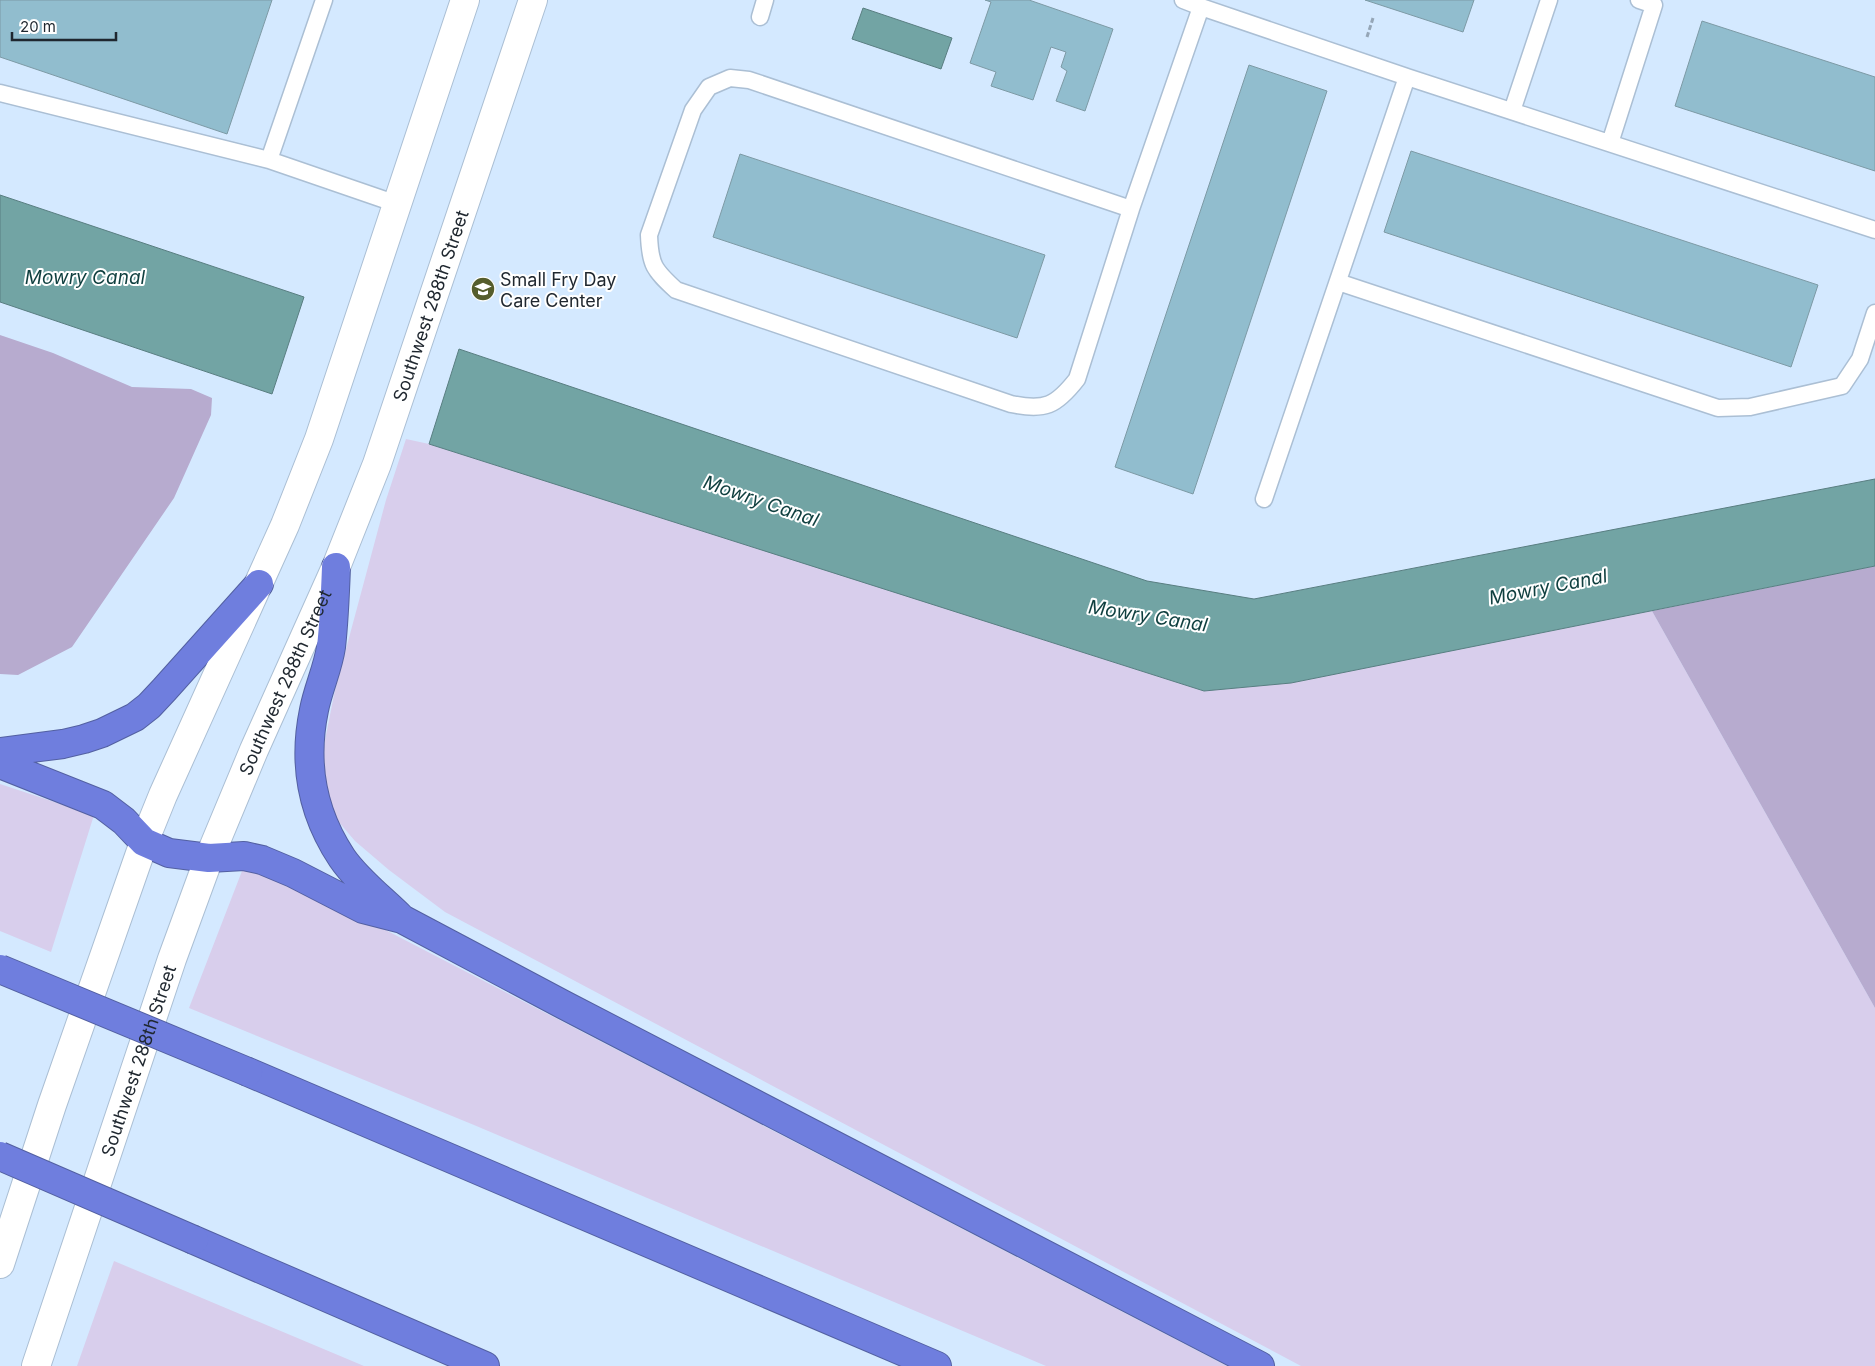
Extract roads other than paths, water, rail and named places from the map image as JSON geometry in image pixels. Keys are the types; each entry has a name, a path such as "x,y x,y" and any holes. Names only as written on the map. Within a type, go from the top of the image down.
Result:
{"highway":[{"path":"336,567 331,649 314,709 309,744 312,787 319,815 329,837 343,860 402,919"},
{"path":"0,752 41,748 84,740 135,717 164,690 259,584"},
{"path":"0,764 103,804 124,821 144,842 169,853 209,858 244,856 262,860 293,873 364,909 402,919 581,1014 1260,1366"},
{"path":"0,969 248,1072 937,1366"},
{"path":"0,1156 485,1366"}],"main road":[{"path":"0,1264 52,1105 144,842 259,584 319,439 465,0"},
{"name":"Southwest 288th Street","path":"36,1366 168,968 209,858 254,750 336,567 377,464 532,0"}],"lane":[{"path":"269,160 324,0"},
{"path":"760,17 765,0"},
{"path":"1183,0 1407,77 1875,230"},
{"path":"1512,111 1549,0"},
{"path":"1610,143 1654,5 1639,0"},
{"path":"1131,209 749,80 730,78 709,87 693,110 649,235 650,254 658,274 676,290 1011,404 1028,408 1048,406 1065,394 1077,379 1131,209 1201,7"},
{"path":"1264,499 1407,77"},
{"path":"0,92 269,160 397,204"},
{"path":"1338,282 1718,408 1750,407 1842,386 1860,359 1875,313"}],"water":[{"path":"863,8 952,38 941,69 852,39"},
{"name":"Mowry Canal","path":"0,195 304,297 272,394 0,302"},
{"path":"459,349 1147,581 1254,599 1875,479 1875,566 1291,683 1204,691 429,444"}],"place":[{"name":"Small Fry Day Care Center","path":"483,289"}]}
